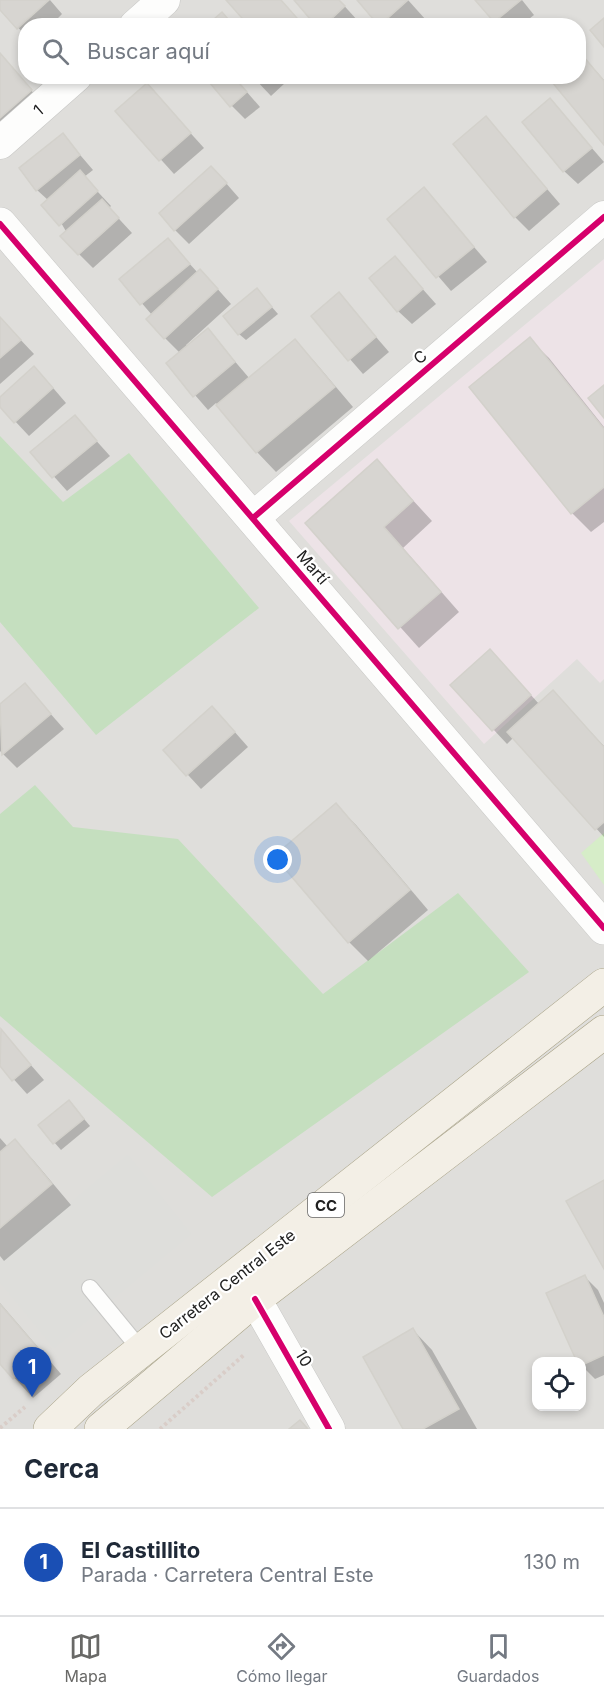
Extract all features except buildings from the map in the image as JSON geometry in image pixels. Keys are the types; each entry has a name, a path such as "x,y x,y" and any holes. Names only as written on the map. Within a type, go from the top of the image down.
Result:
{"main road":[{"name":"Carretera Central Este","path":"50,1429 91,1390 604,985"},
{"name":"Carretera Central Este","path":"101,1429 255,1299 604,1032"}],"street":[{"path":"144,18 164,0"},
{"name":"1","path":"0,143 67,84"},
{"name":"C","path":"253,518 604,217"},
{"name":"Martí","path":"0,224 604,928"},
{"name":"10","path":"255,1299 329,1429"}],"lane":[{"path":"90,1288 142,1350 160,1379"}],"path":[{"path":"160,1429 272,1330"}],"shaded area":[{"path":"0,0 604,0 604,1429 0,1429"},
{"path":"604,259 604,679 600,683 577,659 484,744 289,521"},
{"path":"128,1155 191,1234 54,1348 0,1282 0,1261"}],"green space":[{"path":"0,436 63,502 129,453 259,608 96,735 0,622"},
{"path":"35,785 73,827 178,839 323,994 458,893 529,972 212,1197 0,1016 0,814"},
{"path":"604,833 604,885 581,853"}],"cycle path":[{"path":"253,518 604,217"},
{"path":"0,224 604,928"},
{"path":"255,1299 329,1429"}],"place":[{"name":"El Castillito","path":"32,1397"}]}
